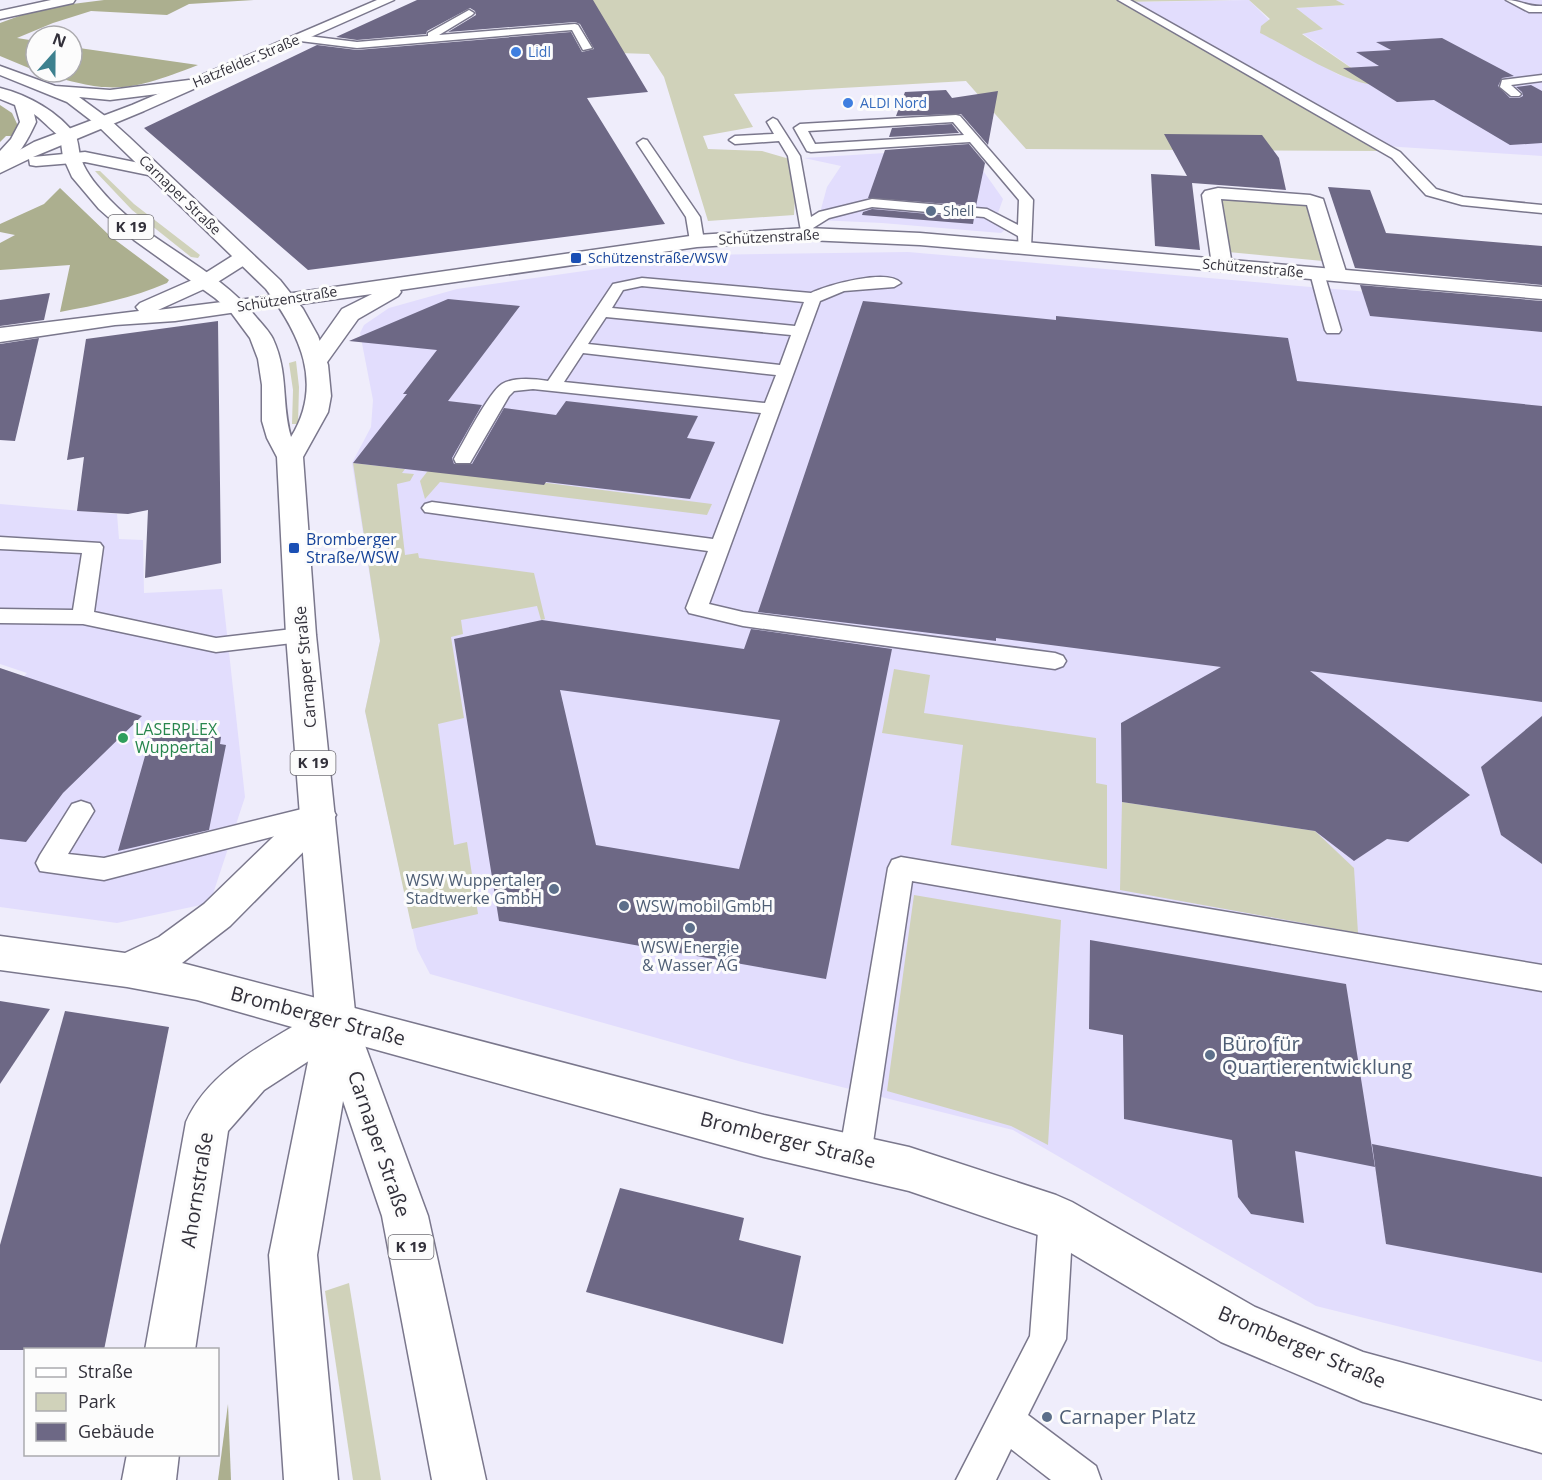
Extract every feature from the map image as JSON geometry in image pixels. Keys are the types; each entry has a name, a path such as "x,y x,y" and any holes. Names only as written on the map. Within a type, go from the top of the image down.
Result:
{"main road":[{"path":"0,15 69,0"},
{"name":"Hatzfelder Straße","path":"0,170 40,146 103,122 388,0"},
{"path":"0,70 53,90 110,95 189,85"},
{"name":"Carnaper Straße","path":"53,90 72,99 119,135 153,171 264,273 286,300 302,325 317,360 320,398 310,425 290,457"},
{"path":"0,93 22,102 58,123 68,135"},
{"path":"0,161 18,141 28,122 22,102"},
{"name":"Carnaper Straße","path":"68,135 72,157 81,177 105,205 141,236 206,281 237,307 261,337 269,359 274,385 274,421 279,438 290,457 301,635 336,1021 405,1216 459,1480"},
{"path":"0,170 31,162 72,157 113,162 153,171"},
{"path":"1222,265 1212,195 1218,193 1310,200 1317,203 1337,275"},
{"name":"Schützenstraße","path":"0,335 115,319 175,315 237,307 697,241 806,230 1024,242 1222,265 1542,293"},
{"path":"115,319 206,281 244,256"},
{"path":"317,360 350,314 388,293 419,281"},
{"path":"127,970 173,950 217,915 318,815"},
{"name":"Bromberger Straße","path":"0,952 127,970 197,983 753,1133 909,1169 1056,1218 1238,1325 1363,1377 1542,1427"},
{"name":"Carnaper Straße","path":"311,1480 293,1255 336,1021"},
{"name":"Ahornstraße","path":"170,1348 208,1122 249,1076 336,1021"},
{"path":"149,1480 153,1456"}],"lane":[{"path":"1123,0 1366,141 1396,155 1431,192 1462,201 1542,209"},
{"path":"1511,0 1532,10 1542,9"},
{"path":"426,38 469,13"},
{"path":"300,38 357,45 575,27 587,48"},
{"path":"1515,94 1505,87 1506,82 1542,78"},
{"path":"974,138 812,148 800,128 956,118 974,138 1026,200 1024,242"},
{"path":"773,122 794,156 806,230"},
{"path":"735,140 783,137"},
{"path":"643,143 693,217 697,241"},
{"path":"806,230 824,215 872,203 987,213 1024,242"},
{"path":"1317,273 1333,330"},
{"path":"553,386 618,287 642,282 813,298 830,288 862,283 894,283"},
{"path":"813,298 697,608 743,619 1055,660"},
{"path":"602,312 800,331"},
{"path":"578,348 785,371"},
{"path":"463,459 502,393 509,387 533,384 771,409"},
{"path":"432,508 720,546"},
{"path":"0,543 93,547 83,617"},
{"path":"0,616 83,617 216,645 301,635"},
{"path":"81,811 49,863 104,869 318,815"},
{"path":"855,1156 901,868 1542,978"},
{"path":"975,1480 1048,1339 1056,1218"},
{"path":"1005,1421 1082,1480"}],"shaded area":[{"path":"1249,0 1304,55 1339,75 1375,84 1302,33 1322,29 1295,8 1344,5 1336,0 1542,0 1542,156 1384,146 1136,2"},
{"path":"967,148 1003,199 998,213 1014,222 1001,233 818,220 827,187 841,166 804,158"},
{"path":"908,252 1542,307 1542,1362 1316,1306 1013,1130 742,1062 430,974 417,949 365,711 380,641 352,463 371,427 373,400 360,333 364,325 389,308 457,289 697,255"},
{"path":"0,504 117,514 119,539 143,540 144,593 222,589 245,797 210,903 117,923 0,907 0,704 27,673 0,664"}],"green space":[{"path":"104,0 254,0 189,4 167,15 91,11 51,24 24,24 24,35 17,38 24,39 24,66 0,56 0,23 41,8"},
{"path":"582,0 1234,0 1121,2 1380,151 1026,149 966,81 734,94 753,127 703,136 708,149 762,151 793,160 796,181 794,215 708,221 664,77 649,54 619,53"},
{"path":"1249,0 1336,0 1345,5 1296,8 1323,29 1302,34 1376,85 1350,79 1334,72 1260,33 1261,26 1270,19"},
{"path":"84,49 198,65 136,85 103,87 85,84"},
{"path":"0,105 12,113 18,126 13,136 6,136 0,142"},
{"path":"95,171 100,171 134,204 200,255 198,258 191,257 132,210"},
{"path":"60,188 110,236 169,280 167,283 128,297 60,312 70,265 0,270 0,243 15,235 0,232 0,224 44,204"},
{"path":"1221,198 1300,202 1308,205 1323,261 1228,252"},
{"path":"296,361 299,387 298,424 292,424 293,390 289,363"},
{"path":"353,463 405,469 402,473 414,474 410,481 397,484 405,555 418,553 419,558 534,573 545,619 541,620 537,606 461,620 463,634 451,637 464,718 438,724 454,845 467,842 478,914 412,929 365,711 380,641"},
{"path":"430,468 712,504 707,515 440,482 425,499 420,481"},
{"path":"894,669 930,675 924,713 1096,738 1096,783 1107,785 1107,869 951,845 963,745 882,733"},
{"path":"1122,802 1315,831 1354,868 1358,933 1120,890"},
{"path":"914,895 1061,920 1048,1145 1011,1126 887,1091"},
{"path":"349,1283 381,1480 353,1480 325,1291"},
{"path":"228,1404 231,1480 218,1480"}],"building":[{"path":"417,0 593,0 648,92 587,98 665,224 308,270 144,128 317,45 357,50 571,32 582,52 594,49 580,24 575,22 448,32 476,15 475,11 470,8 427,31 426,34 357,40 336,37"},
{"path":"1442,38 1514,76 1502,78 1498,86 1510,98 1523,96 1516,87 1531,85 1542,91 1542,143 1510,145 1434,100 1397,102 1343,68 1379,66 1356,52 1391,50 1376,42"},
{"path":"946,90 952,98 998,91 988,145 961,114 896,116 905,92"},
{"path":"952,124 959,133 889,137 892,128"},
{"path":"1164,134 1262,135 1279,158 1286,190 1192,183 1200,250 1155,246 1151,174 1187,176"},
{"path":"969,144 985,163 976,206 868,198 885,150"},
{"path":"1328,187 1370,190 1386,233 1542,246 1542,285 1355,268"},
{"path":"872,209 974,218 973,224 862,215 863,212"},
{"path":"1360,285 1542,301 1542,332 1370,316"},
{"path":"50,293 44,320 0,326 0,300"},
{"path":"448,299 520,306 448,401 482,405 452,458 454,464 472,464 504,408 556,415 566,401 698,416 687,438 715,442 690,499 353,463 407,394 403,394 437,350 349,341"},
{"path":"863,301 1056,320 1056,316 1288,338 1297,381 1542,406 1542,702 1310,671 1470,795 1408,842 1387,839 1354,861 1315,831 1122,802 1121,723 1221,667 996,638 996,641 758,612"},
{"path":"218,321 221,563 145,578 148,510 128,514 77,511 84,457 67,460 86,339"},
{"path":"39,338 15,441 0,440 0,344"},
{"path":"542,620 744,649 751,629 892,649 826,979 499,921 454,639","holes":["560,690 780,720 739,869 596,845"]},
{"path":"0,668 142,716 63,793 26,842 0,839"},
{"path":"1542,716 1542,864 1501,835 1481,767"},
{"path":"155,721 183,730 191,727 221,737 220,744 226,745 209,830 118,851"},
{"path":"1090,940 1346,984 1375,1167 1295,1151 1304,1223 1251,1214 1238,1197 1232,1140 1124,1119 1123,1035 1089,1029"},
{"path":"0,1001 50,1009 0,1084"},
{"path":"65,1011 169,1027 104,1348 0,1350 0,1245"},
{"path":"1372,1144 1542,1177 1542,1273 1386,1244"},
{"path":"620,1188 744,1218 739,1240 801,1256 783,1344 586,1292"}],"place":[{"name":"Lidl","path":"516,52"},
{"name":"ALDI Nord","path":"848,103"},
{"name":"Shell","path":"931,211"},
{"name":"Schützenstraße/WSW","path":"576,258"},
{"name":"Bromberger Straße/WSW","path":"294,548"},
{"name":"LASERPLEX Wuppertal","path":"123,738"},
{"name":"WSW Wuppertaler Stadtwerke GmbH","path":"554,889"},
{"name":"WSW mobil GmbH","path":"624,906"},
{"name":"WSW Energie & Wasser AG","path":"690,928"},
{"name":"Büro für Quartierentwicklung","path":"1210,1055"},
{"name":"Carnaper Platz","path":"1047,1417"}]}
